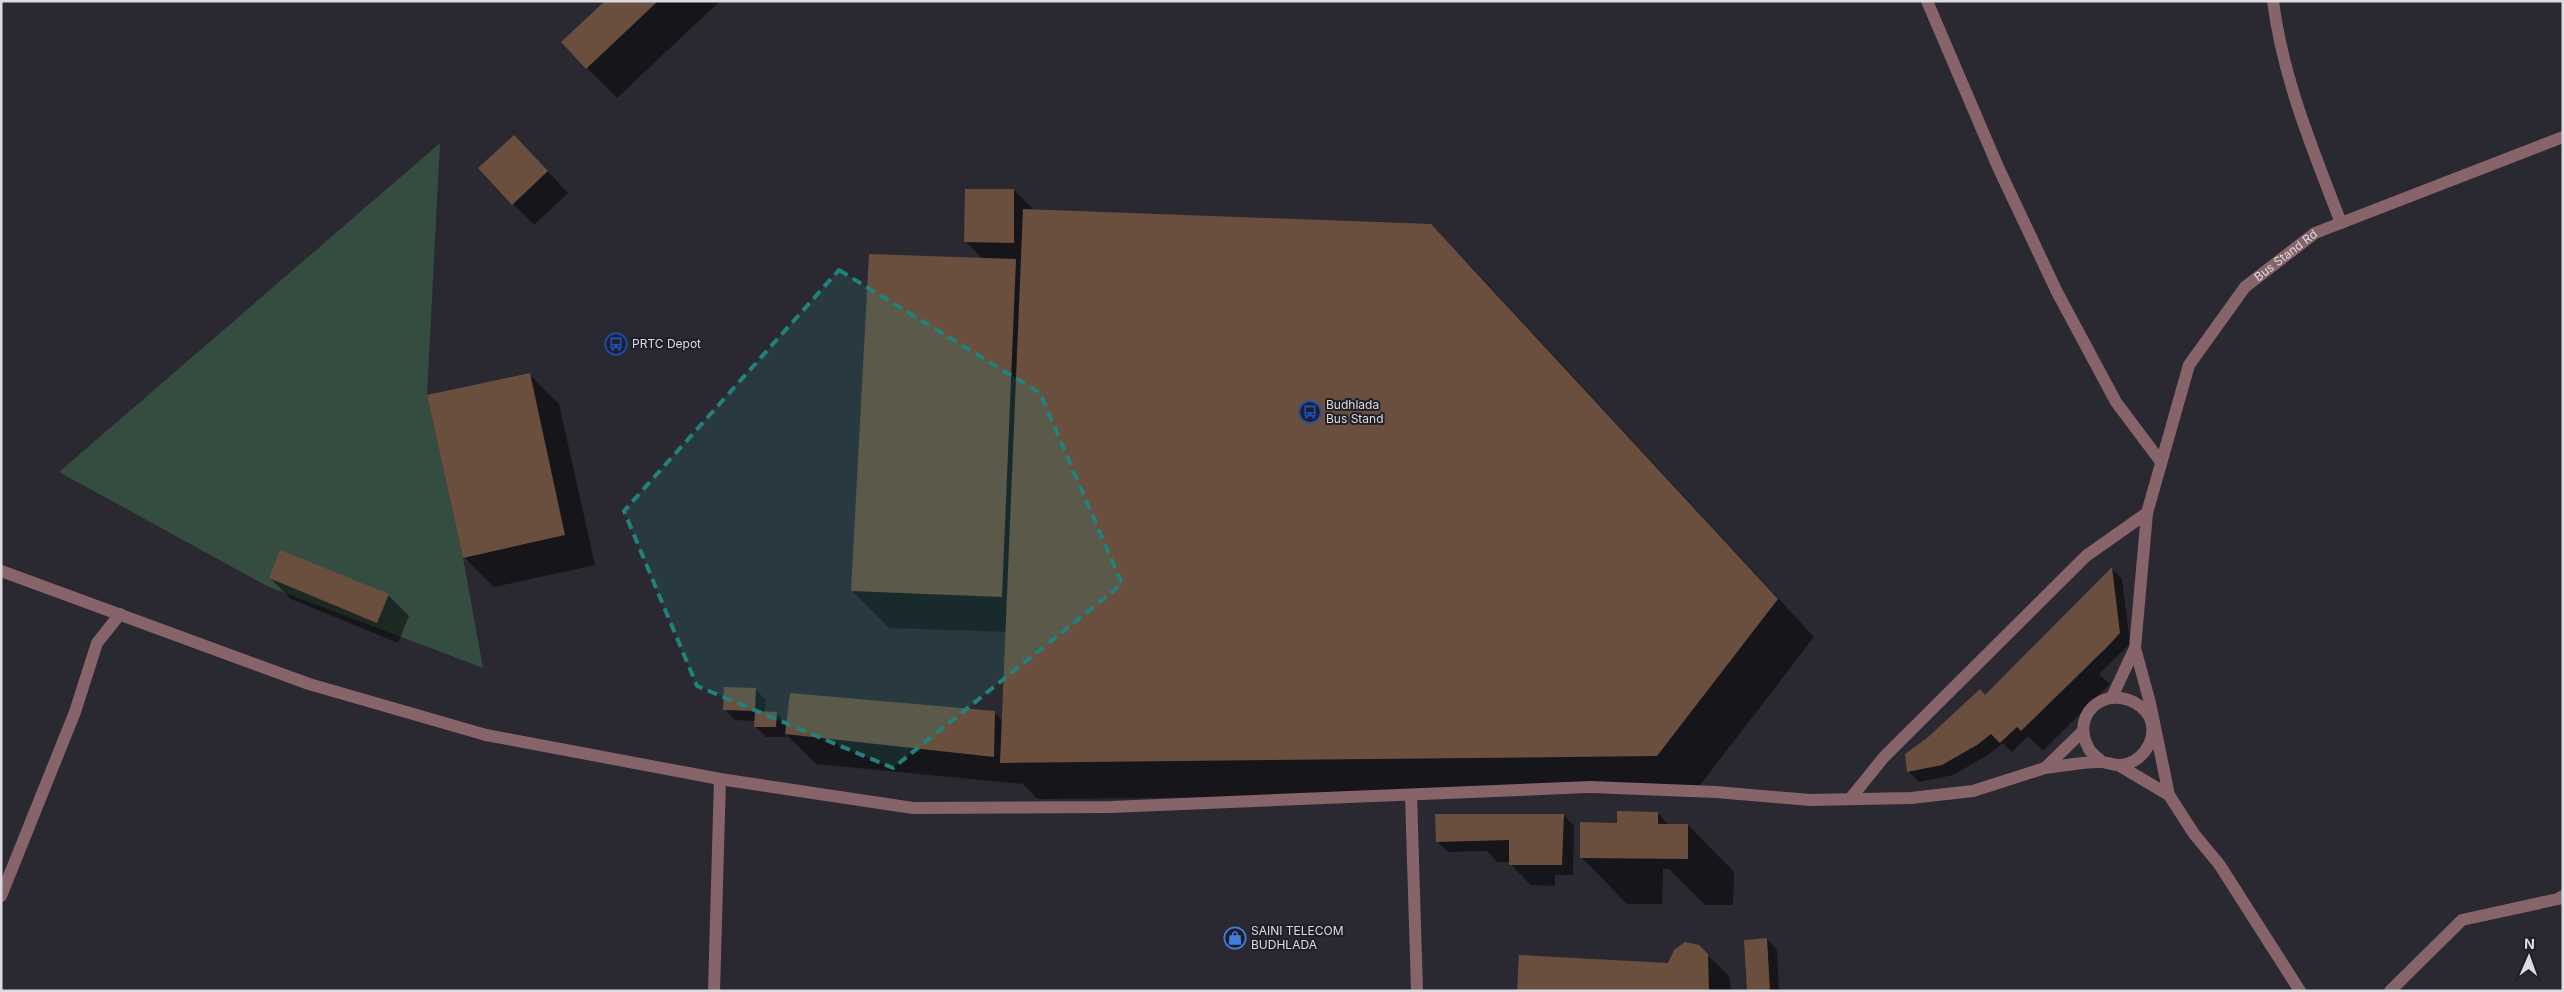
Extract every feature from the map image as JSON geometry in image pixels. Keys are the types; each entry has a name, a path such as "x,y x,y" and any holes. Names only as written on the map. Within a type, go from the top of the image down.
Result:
{"street":[{"path":"1927,1 1998,167 2057,292 2116,402 2161,462"},
{"path":"2273,1 2277,37 2298,108 2341,223"},
{"name":"Bus Stand Rd","path":"2135,648 2147,513 2189,365 2245,287 2315,233 2563,137"},
{"path":"1850,800 1884,757 2086,556 2147,513"},
{"path":"1,571 309,684 486,734 720,779 914,808 1111,807 1590,788 1716,792 1810,800 1912,798 1973,791 2045,768 2101,761 2120,766 2168,796"},
{"path":"1,896 75,712 97,643 120,614"},
{"path":"2112,697 2135,648"},
{"path":"2120,766 2139,759 2152,739 2150,703 2135,648"},
{"path":"2101,761 2088,749 2083,731 2086,715 2096,704 2112,697 2129,698 2147,712 2152,724 2168,796 2194,834 2219,864 2300,991"},
{"path":"2045,768 2083,731"},
{"path":"714,991 720,779"},
{"path":"1412,795 1417,991"},
{"path":"2390,991 2462,920 2558,899 2563,896"}],"highlighted area":[{"path":"839,270 1040,393 1122,584 893,768 697,686 624,511"}],"green space":[{"path":"440,143 427,395 463,558 483,668 267,586 59,472"}],"building":[{"path":"605,1 658,1 586,69 561,42"},
{"path":"514,135 548,171 512,205 478,168"},
{"path":"965,189 1014,189 1014,243 964,242"},
{"name":"Budhlada Bus Stand","path":"1023,209 1431,224 1778,599 1657,756 1000,763"},
{"path":"869,254 1016,259 1002,597 851,591"},
{"path":"530,373 565,535 463,558 427,395"},
{"path":"280,550 389,594 377,623 269,578"},
{"path":"2112,567 2120,633 2108,646 2021,731 2017,727 2000,743 1991,734 1977,745 1942,765 1907,772 1905,754 1927,738 1980,689 1985,695"},
{"path":"724,687 756,688 755,711 723,710"},
{"path":"790,693 995,711 994,757 785,734"},
{"path":"755,711 777,712 776,727 754,727"},
{"path":"1617,811 1658,812 1658,824 1688,824 1688,859 1580,858 1580,822 1617,823"},
{"path":"1435,814 1564,814 1562,865 1509,865 1509,840 1436,842"},
{"path":"1767,938 1770,991 1747,991 1744,940"},
{"path":"1685,942 1699,945 1708,954 1709,991 1517,991 1519,955 1668,963 1674,950"}],"place":[{"name":"PRTC Depot","path":"616,344"},
{"name":"Budhlada Bus Stand","path":"1310,412"},
{"name":"SAINI TELECOM BUDHLADA","path":"1235,938"}]}
